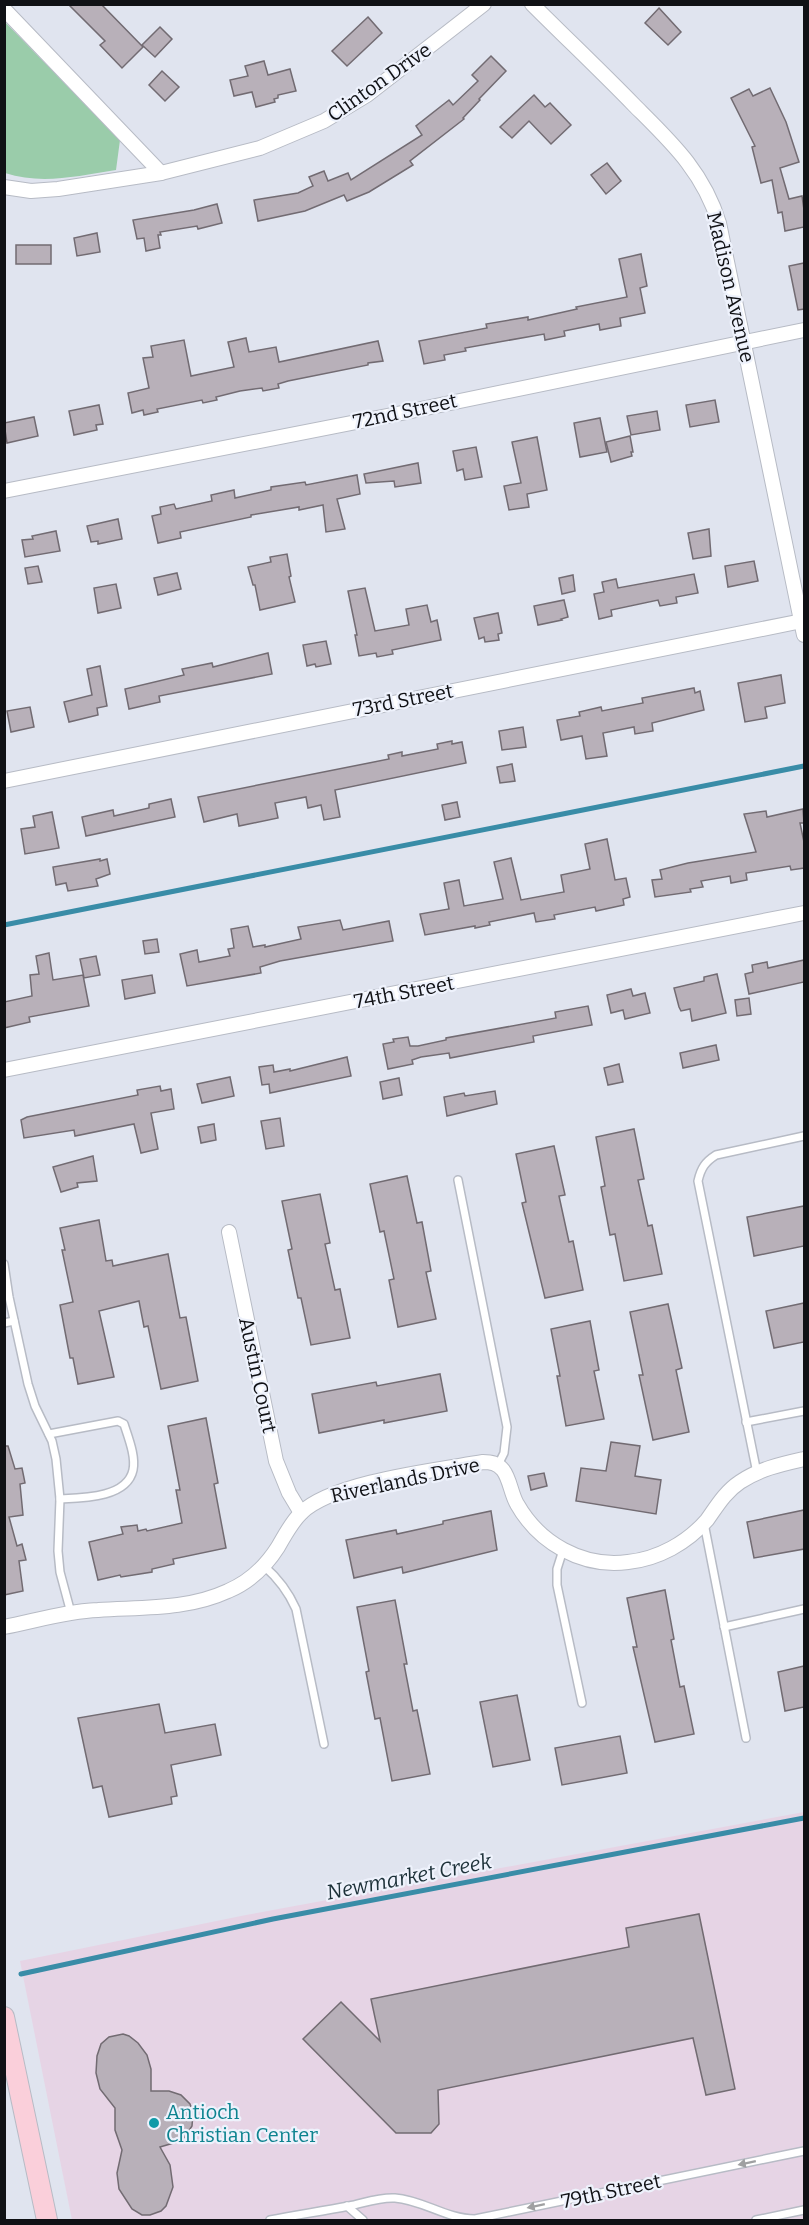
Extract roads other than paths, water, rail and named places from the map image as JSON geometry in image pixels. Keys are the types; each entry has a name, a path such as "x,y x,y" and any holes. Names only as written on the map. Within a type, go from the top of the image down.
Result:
{"street":[{"name":"Clinton Drive","path":"4,187 31,191 58,189 161,174 260,148 324,121 367,95 484,4"},
{"name":"Madison Avenue","path":"532,4 688,161 699,175 711,198 719,223 803,628"},
{"path":"4,9 161,174"},
{"name":"72nd Street","path":"4,490 392,415 804,330"},
{"name":"73rd Street","path":"4,781 803,628"},
{"name":"74th Street","path":"4,1070 804,913"},
{"name":"Austin Court","path":"229,1232 276,1461 289,1493 301,1513"},
{"name":"Riverlands Drive","path":"4,1627 70,1613 175,1606 200,1601 236,1588 264,1566 291,1523 301,1513 327,1496 380,1481 483,1462 498,1465 505,1472 516,1502 528,1521 554,1545 592,1560 616,1563 637,1561 669,1550 704,1523 724,1495 740,1482 780,1464 804,1459"},
{"path":"4,2017 46,2220"}],"lane":[{"path":"757,1473 698,1181 700,1170 716,1155 804,1136"},
{"path":"458,1180 507,1427 507,1440 498,1465"},
{"path":"4,1264 28,1384 35,1407 49,1434 56,1459 60,1499 58,1551 60,1572 70,1613"},
{"path":"4,1323 14,1321"},
{"path":"746,1422 804,1411"},
{"path":"49,1434 118,1421 124,1424 134,1462 129,1480 121,1488 102,1494 60,1499"},
{"path":"704,1523 746,1738"},
{"path":"563,1550 557,1569 557,1585 582,1703"},
{"path":"264,1566 289,1592 296,1609 324,1744"},
{"path":"724,1627 804,1609"},
{"name":"79th Street","path":"276,2220 383,2198 394,2198 427,2206 442,2214 462,2219 476,2219 804,2151"},
{"path":"347,2206 363,2220"},
{"path":"756,2220 804,2210"}],"waterway":[{"path":"4,925 804,766"},
{"name":"Newmarket Creek","path":"21,1974 273,1919 804,1818"}],"place":[{"name":"Antioch Christian Center","path":"154,2123"}]}
